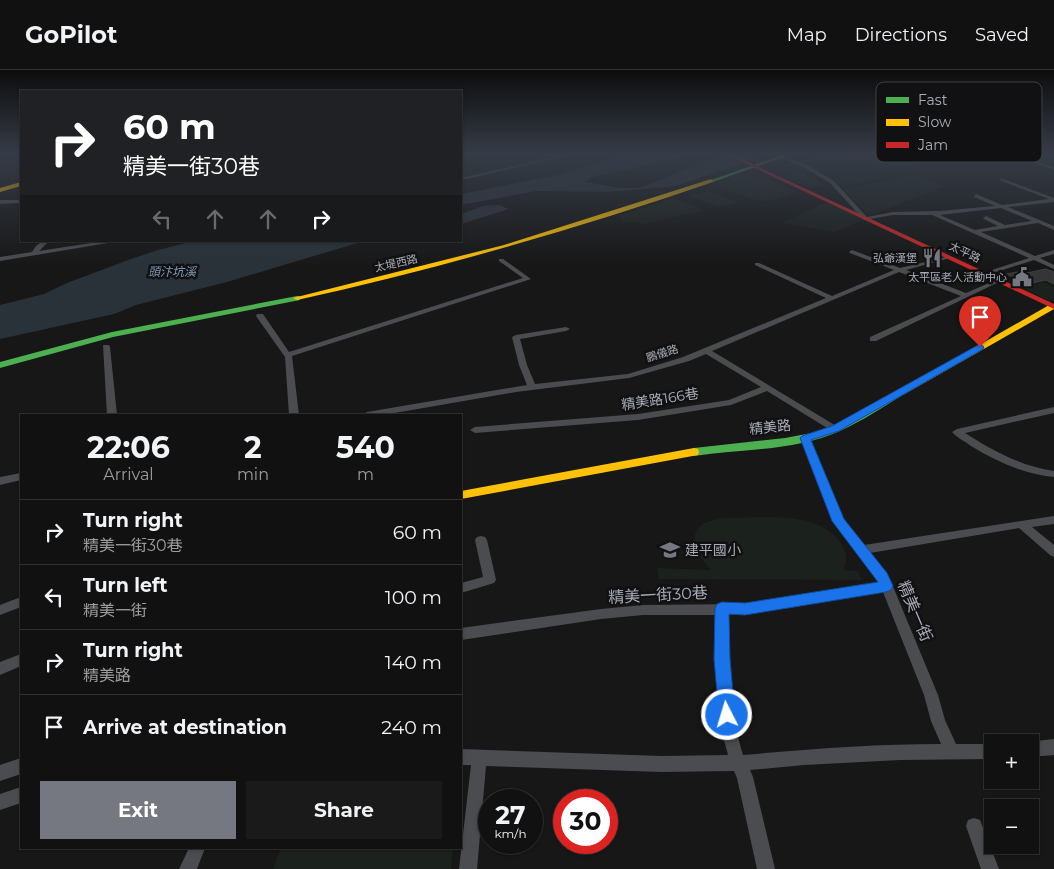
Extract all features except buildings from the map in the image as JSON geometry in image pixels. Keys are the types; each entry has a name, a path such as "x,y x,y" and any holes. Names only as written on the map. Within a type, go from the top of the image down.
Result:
{"street":[{"name":"太堤西路","path":"0,365 112,335 325,292 481,254 614,215 681,191"},
{"name":"太平路","path":"807,191 1053,306"},
{"name":"太平路","path":"841,191 866,219"},
{"path":"1032,191 1054,200"},
{"path":"976,196 1054,228"},
{"path":"866,219 874,216 910,212 932,213 1054,200"},
{"path":"0,202 20,202"},
{"path":"932,213 1054,267"},
{"path":"986,218 1005,227"},
{"path":"972,232 1038,222"},
{"path":"0,259 110,242"},
{"path":"35,253 44,243"},
{"path":"852,252 965,295"},
{"path":"985,274 1054,252"},
{"name":"鵬儀路","path":"373,414 532,387 630,376 686,359 899,270 948,257"},
{"path":"288,355 528,279 501,260"},
{"path":"757,264 831,298"},
{"path":"873,339 998,280"},
{"name":"精美路","path":"462,495 702,450 805,438 835,429 1053,306"},
{"path":"260,316 288,355 294,414"},
{"path":"532,387 523,366 516,337 566,329"},
{"path":"106,347 112,414"},
{"path":"705,350 835,429"},
{"name":"精美路166巷","path":"475,430 638,417 731,402 767,388"},
{"path":"1052,476 1027,470 957,432 1054,410"},
{"name":"精美一街","path":"805,438 838,521 882,577 916,654 938,722 951,751"},
{"path":"0,480 20,477"},
{"path":"862,550 1054,520"},
{"path":"1021,524 1054,552"},
{"path":"462,588 490,580 481,540"},
{"name":"精美一街30巷","path":"462,634 601,614 722,608 745,609 886,586"},
{"path":"0,610 20,602"},
{"path":"722,608 722,659 727,715 737,764 745,777 766,869"},
{"path":"0,669 20,660"},
{"path":"1039,749 1054,748"},
{"path":"462,757 660,764 737,764 814,756 900,752 984,752"},
{"path":"468,869 479,758"},
{"path":"0,773 20,766"},
{"path":"0,802 20,794"},
{"path":"974,826 990,869"},
{"path":"188,869 197,849"}],"shaded area":[{"path":"709,191 738,202 719,207 689,196"},
{"path":"732,191 799,192 771,200 759,201"},
{"path":"845,191 932,191 868,216"},
{"path":"674,198 704,210 646,224 621,221 620,215"},
{"path":"826,202 865,219 834,232 782,223"},
{"path":"1044,282 1054,287 1054,300 1050,301 1020,287"},
{"path":"726,518 788,518 803,520 817,525 830,532 840,542 846,559 843,570 857,571 862,580 659,579 657,568 711,570 694,550 695,535 701,526 711,520"},
{"path":"281,849 453,849 451,869 273,869"}],"water":[{"path":"475,191 534,191 462,205 462,194"},
{"path":"556,191 615,191 607,192"},
{"path":"499,205 509,209 462,224 462,214 483,206"},
{"name":"頭汴坑溪","path":"190,242 365,242 227,282 136,305 114,314 0,339 0,305 44,294 67,283 158,250"}],"traffic: fast":[{"path":"0,365 112,335 297,298"},
{"path":"694,452 785,442 820,435 852,421 900,393"}],"traffic: slow":[{"path":"297,298 454,261 609,215 680,191"},
{"path":"900,393 1054,306"},
{"path":"462,495 694,452"}],"traffic: jam":[{"path":"807,191 1054,307"}],"place":[{"name":"弘爺漢堡","path":"932,258"},
{"name":"太平區老人活動中心","path":"1022,277"},
{"name":"建平國小","path":"670,550"}],"route":[{"path":"727,715 722,659 722,608 745,609 886,586 882,577 838,521 805,438 835,429 980,347"}]}
